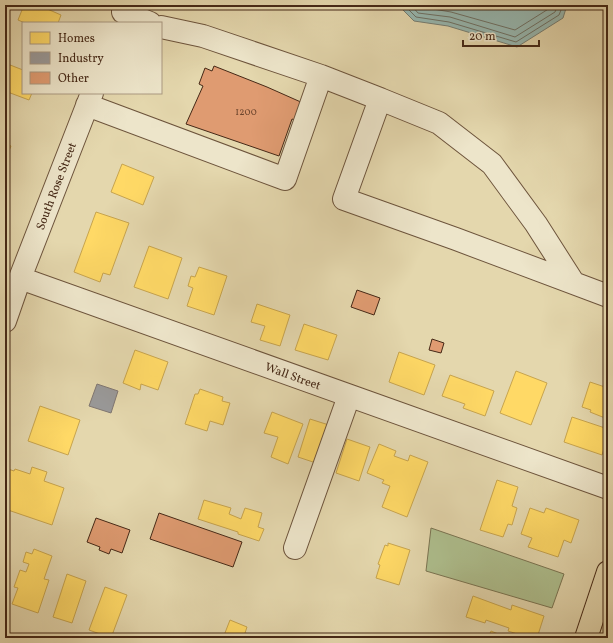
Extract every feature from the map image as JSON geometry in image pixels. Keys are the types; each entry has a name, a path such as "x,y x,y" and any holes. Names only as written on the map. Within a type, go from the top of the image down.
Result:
{"main road":[{"path":"586,638 603,605 608,572"}],"street":[{"path":"123,13 147,22"},
{"path":"162,27 202,36 321,76 439,123 492,164 536,224 573,282"},
{"path":"90,99 284,179 321,76"},
{"name":"South Rose Street","path":"20,278 90,99"},
{"path":"380,100 344,199 608,296"},
{"path":"5,321 20,278"},
{"name":"Wall Street","path":"20,278 608,488"},
{"path":"295,548 349,396"}],"green space":[{"path":"431,528 564,574 552,608 426,571"}],"water":[{"path":"398,5 567,5 563,18 517,47 448,26 414,21"}],"building: Homes":[{"path":"24,5 47,5 45,8 61,15 58,22 23,22 18,20"},
{"path":"5,63 22,70 22,94 32,94 29,100 5,91"},
{"path":"5,143 11,146 5,160"},
{"path":"122,164 154,177 143,205 111,192"},
{"path":"96,212 129,223 110,275 103,273 100,282 74,272"},
{"path":"149,246 182,258 168,299 134,287"},
{"path":"199,267 227,276 214,315 187,306 193,288 188,286 191,276 195,277"},
{"path":"257,304 290,315 280,346 260,340 265,326 251,322"},
{"path":"304,324 337,335 328,360 295,350"},
{"path":"135,350 168,362 158,390 141,384 140,390 123,383"},
{"path":"399,352 435,365 424,395 389,382"},
{"path":"516,371 547,383 531,425 500,413"},
{"path":"450,375 494,391 485,416 463,408 465,404 442,396"},
{"path":"590,382 608,388 608,415 606,414 605,418 582,407"},
{"path":"200,389 223,397 222,401 230,403 223,425 210,421 207,431 185,424 195,394 198,394"},
{"path":"40,406 80,420 68,455 28,441"},
{"path":"272,412 303,424 288,464 271,457 278,437 264,433"},
{"path":"572,417 608,429 608,435 602,455 564,442"},
{"path":"310,419 332,426 322,465 298,457"},
{"path":"347,439 370,447 359,481 336,473"},
{"path":"379,444 396,451 394,456 408,461 410,455 428,462 407,517 382,507 390,486 382,483 384,480 367,473"},
{"path":"32,467 47,472 44,481 64,488 52,525 5,509 5,468 14,471 15,469 30,474"},
{"path":"497,480 518,487 512,506 517,508 512,525 508,524 503,537 480,530"},
{"path":"204,500 231,508 229,514 241,519 245,508 262,513 258,527 264,529 259,541 238,534 238,532 198,519"},
{"path":"530,508 544,513 546,508 579,520 571,543 564,540 558,557 528,547 532,538 521,534"},
{"path":"5,538 9,539 5,552"},
{"path":"388,543 410,550 399,585 376,578 380,565 378,564 385,545 388,546"},
{"path":"34,549 52,556 44,579 49,580 38,613 12,604 18,588 14,587 20,570 26,572 29,564 23,562 26,552 32,554"},
{"path":"67,574 86,581 72,623 53,617"},
{"path":"105,587 127,595 111,638 89,630"},
{"path":"473,596 511,610 512,605 544,616 537,638 530,638 508,631 509,628 486,620 485,623 466,617"},
{"path":"230,620 247,627 245,633 249,634 247,638 223,638"},
{"path":"491,631 508,638 488,638"}],"building: Industry":[{"path":"97,384 118,391 111,413 89,406"}],"building: Other":[{"path":"214,66 303,103 295,120 292,119 279,156 186,124 203,86 199,84 205,68 212,71"},
{"path":"357,290 380,298 374,315 351,307"},
{"path":"432,339 444,343 441,353 429,350"},
{"path":"159,513 242,542 233,567 150,539"},
{"path":"96,518 130,530 122,553 111,549 109,554 99,550 100,547 87,542"}]}
